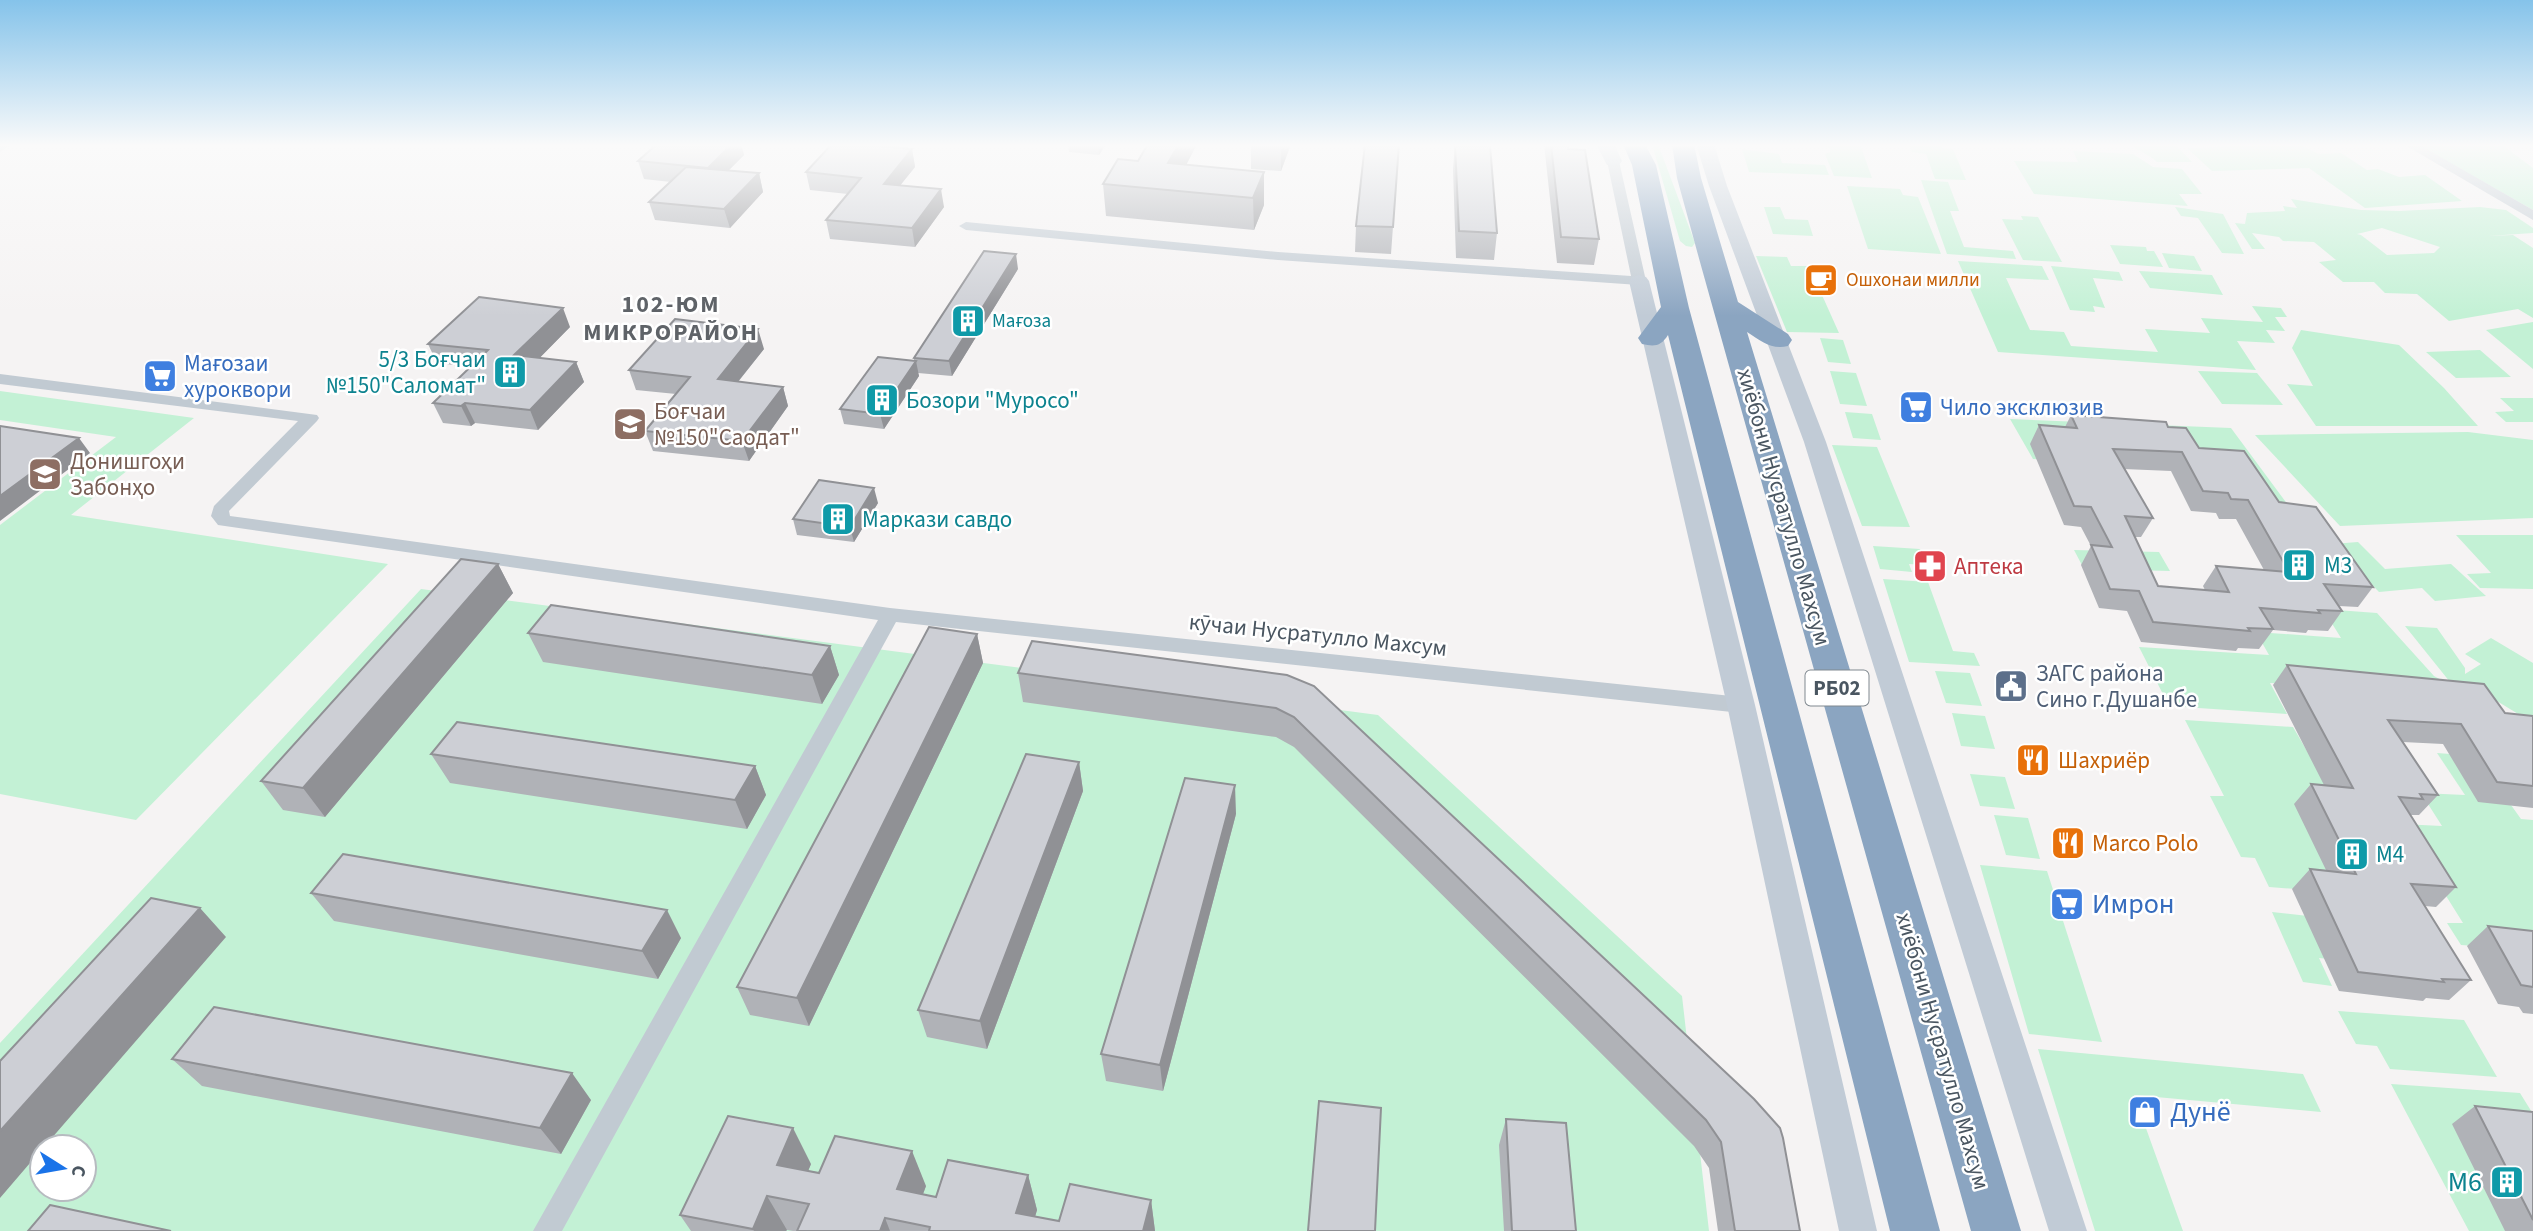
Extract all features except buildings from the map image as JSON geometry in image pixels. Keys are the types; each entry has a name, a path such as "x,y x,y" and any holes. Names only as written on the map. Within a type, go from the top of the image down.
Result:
{"highway":[{"name":"РБ02","path":"1652,201 1675,309 1915,1231"},
{"name":"хиёбони Нусратулло Махсум","path":"1696,201 1996,1231"},
{"path":"1726,306 1778,340"},
{"path":"1652,338 1675,309"}],"street":[{"path":"1626,201 1639,281 1741,705 1858,1231"},
{"path":"1724,201 1815,442 2068,1231"},
{"path":"2508,201 2533,216"},
{"path":"966,226 1278,256 1639,281"},
{"name":"кӯчаи Нусратулло Махсум","path":"0,379 311,418 220,510 220,516 225,521 890,615 1741,705"},
{"path":"547,1231 890,615"}],"green space":[{"path":"1669,201 1679,201 1695,243 1692,247 1680,241"},
{"path":"1852,201 1920,201 1941,254 1868,249"},
{"path":"1929,201 1955,201 1959,211 1950,211 1964,247 2013,251 2016,259 1947,254"},
{"path":"2130,201 2185,201 2188,206"},
{"path":"2293,201 2307,201 2361,210 2480,207 2506,210 2533,228 2533,233 2488,236 2513,235 2533,248 2533,318 2518,309 2449,321 2417,294 2385,293 2374,282 2343,282 2319,262 2336,260 2314,242 2283,241 2279,237 2252,233 2265,249 2252,249 2235,223 2245,224 2247,213 2285,211 2283,206 2297,208","holes":["2382,228 2440,247 2434,253 2387,255 2357,234"]},
{"path":"2356,201 2456,201 2365,208"},
{"path":"2518,201 2533,201 2533,210"},
{"path":"1764,207 1780,207 1785,219 1808,220 1813,236 1773,234"},
{"path":"2175,207 2223,214 2244,254 2222,253 2198,218 2181,216"},
{"path":"2021,216 2038,217 2062,262 2023,260 2002,219 2023,220"},
{"path":"2110,245 2146,247 2147,251 2154,251 2163,267 2120,264"},
{"path":"2162,253 2194,256 2202,271 2169,268"},
{"path":"1756,256 1787,257 1791,266 1809,266 1839,333 1787,332"},
{"path":"1958,261 2042,266 2049,280 2006,278 2030,330 2064,332 2071,346 2158,352 2145,329 2210,333 2201,318 2263,322 2252,306 2281,308 2287,317 2275,317 2285,331 2266,330 2275,343 2237,341 2256,370 1998,352"},
{"path":"2051,266 2119,272 2123,281 2093,278 2105,308 2093,306 2095,312 2070,310"},
{"path":"2139,271 2212,275 2223,295 2150,288"},
{"path":"2533,322 2533,369 2486,330"},
{"path":"2301,330 2399,345 2444,388 2478,426 2316,426 2287,384 2313,386 2292,348"},
{"path":"1820,338 1843,340 1851,364 1828,362"},
{"path":"2480,350 2511,377 2456,378 2426,352"},
{"path":"1830,371 1856,373 1867,406 1840,404"},
{"path":"2198,371 2257,373 2283,405 2222,404"},
{"path":"0,391 194,418 71,515 388,564 136,820 0,794 0,525 116,437 0,420"},
{"path":"2500,398 2533,398 2533,422 2506,422 2495,412 2514,411"},
{"path":"1845,412 1872,414 1881,440 1853,438"},
{"path":"2010,419 2231,428 2302,524 2233,467 2033,459"},
{"path":"2468,432 2533,440 2533,518 2340,526 2255,435"},
{"path":"1832,445 1877,447 1910,527 1862,526"},
{"path":"2456,535 2533,535 2533,589 2480,588 2467,574 2491,573"},
{"path":"2358,542 2385,569 2451,564 2486,596 2435,601 2422,588 2379,592 2332,544"},
{"path":"1873,546 1920,549 1926,565 1909,564 1912,572 1880,569"},
{"path":"2074,550 2159,552 2170,571 2084,569"},
{"path":"1883,579 1928,582 1953,651 1974,653 1980,666 1909,662"},
{"path":"421,589 1378,715 1682,996 1709,1231 0,1231 0,1043"},
{"path":"2323,609 2377,613 2434,676 2454,687 2405,626 2437,628 2465,668 2465,674 2481,664 2465,654 2491,638 2533,663 2533,723 2464,681 2462,691 2270,683 2287,714 2169,706 2139,647 2269,655 2256,632 2341,638"},
{"path":"1935,671 1970,673 1982,706 1946,703"},
{"path":"1952,713 1985,716 1995,749 1961,746"},
{"path":"2185,720 2293,727 2339,806 2295,803 2336,878 2323,891 2269,887 2255,858 2241,857 2210,796 2224,796"},
{"path":"2437,753 2476,756 2521,819 2533,820 2533,950 2461,945 2447,923 2463,923 2401,824 2442,826 2421,793 2465,795"},
{"path":"1970,774 2005,777 2015,809 1980,806"},
{"path":"1994,815 2028,818 2040,859 2006,855"},
{"path":"1980,865 2047,871 2102,1042 2029,1034"},
{"path":"2272,912 2317,917 2337,960 2319,958 2332,986 2303,982"},
{"path":"2338,1011 2464,1020 2497,1077 2390,1069 2377,1046 2356,1044"},
{"path":"2038,1049 2303,1074 2321,1112 2134,1095 2183,1231 2095,1231"},
{"path":"2391,1084 2520,1093 2533,1114 2533,1231 2469,1231"}],"place":[{"name":"Ошхонаи милли","path":"1821,280"},
{"name":"Мағоза","path":"968,321"},
{"name":"5/3 Боғчаи №150\"Саломат\"","path":"510,372"},
{"name":"Мағозаи хуроквори","path":"160,376"},
{"name":"Бозори \"Муросо\"","path":"882,400"},
{"name":"Чило эксклюзив","path":"1916,407"},
{"name":"Боғчаи №150\"Саодат\"","path":"630,424"},
{"name":"Донишгоҳи Забонҳо","path":"45,474"},
{"name":"Маркази савдо","path":"838,519"},
{"name":"M3","path":"2299,565"},
{"name":"Аптека","path":"1930,566"},
{"name":"ЗАГС района Сино г.Душанбе","path":"2011,686"},
{"name":"Шахриёр","path":"2033,760"},
{"name":"Marco Polo","path":"2068,843"},
{"name":"М4","path":"2352,854"},
{"name":"Имрон","path":"2067,904"},
{"name":"Дунё","path":"2145,1112"},
{"name":"М6","path":"2507,1182"}],"district":[{"name":"102-ЮМ МИКРОРАЙОН","path":"671,318"}]}
